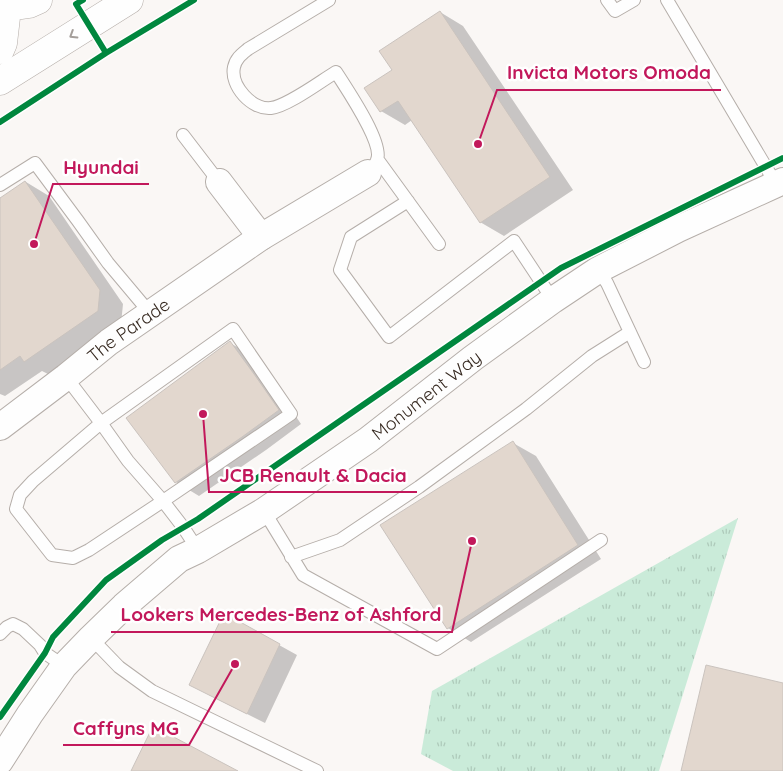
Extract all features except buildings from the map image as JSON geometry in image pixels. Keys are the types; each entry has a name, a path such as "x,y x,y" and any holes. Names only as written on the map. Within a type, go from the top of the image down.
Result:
{"main road":[{"path":"0,50 3,43 5,3 29,4 38,0"},
{"path":"0,81 129,0"}],"street":[{"name":"The Parade","path":"0,427 109,342 261,237 373,167"},
{"path":"219,182 261,237"},
{"name":"Monument Way","path":"0,761 64,666 124,606 179,559 198,550 264,511 368,440 473,358 598,270 678,229 779,183"}],"lane":[{"path":"329,0 238,57 234,68 240,92 259,107 271,108 280,106 336,72 370,129 377,145 373,167 408,201 439,244"},
{"path":"607,0 615,11 634,0"},
{"path":"667,0 779,183"},
{"path":"183,135 219,182"},
{"path":"0,185 35,163 108,263 150,314"},
{"path":"408,201 351,237 340,270 389,337 514,241 553,300"},
{"path":"598,270 607,282 644,362"},
{"path":"232,329 291,414 163,501 89,550 73,558 52,555 16,509 20,495 33,481 101,423 232,329"},
{"path":"292,557 340,540 526,409 592,356 630,332"},
{"path":"66,377 128,461 183,527 198,550"},
{"path":"264,511 303,575 437,649 601,540"},
{"path":"0,634 7,626 13,624 18,626 40,645 45,653 64,666"},
{"path":"90,638 119,668 152,691 317,771"}],"green space":[{"path":"738,518 659,771 453,771 421,754 432,691"}],"cycle path":[{"path":"83,0 76,4 106,53"},
{"path":"0,122 106,53 194,0"},
{"path":"0,717 45,653 53,637 106,580 162,540 198,519 561,268 783,158"}],"place":[{"name":"Invicta Motors Omoda","path":"478,144"},
{"name":"Hyundai","path":"34,244"},
{"name":"JCB Renault & Dacia","path":"203,414"},
{"name":"Lookers Mercedes-Benz of Ashford","path":"472,541"},
{"name":"Caffyns MG","path":"235,664"}]}
